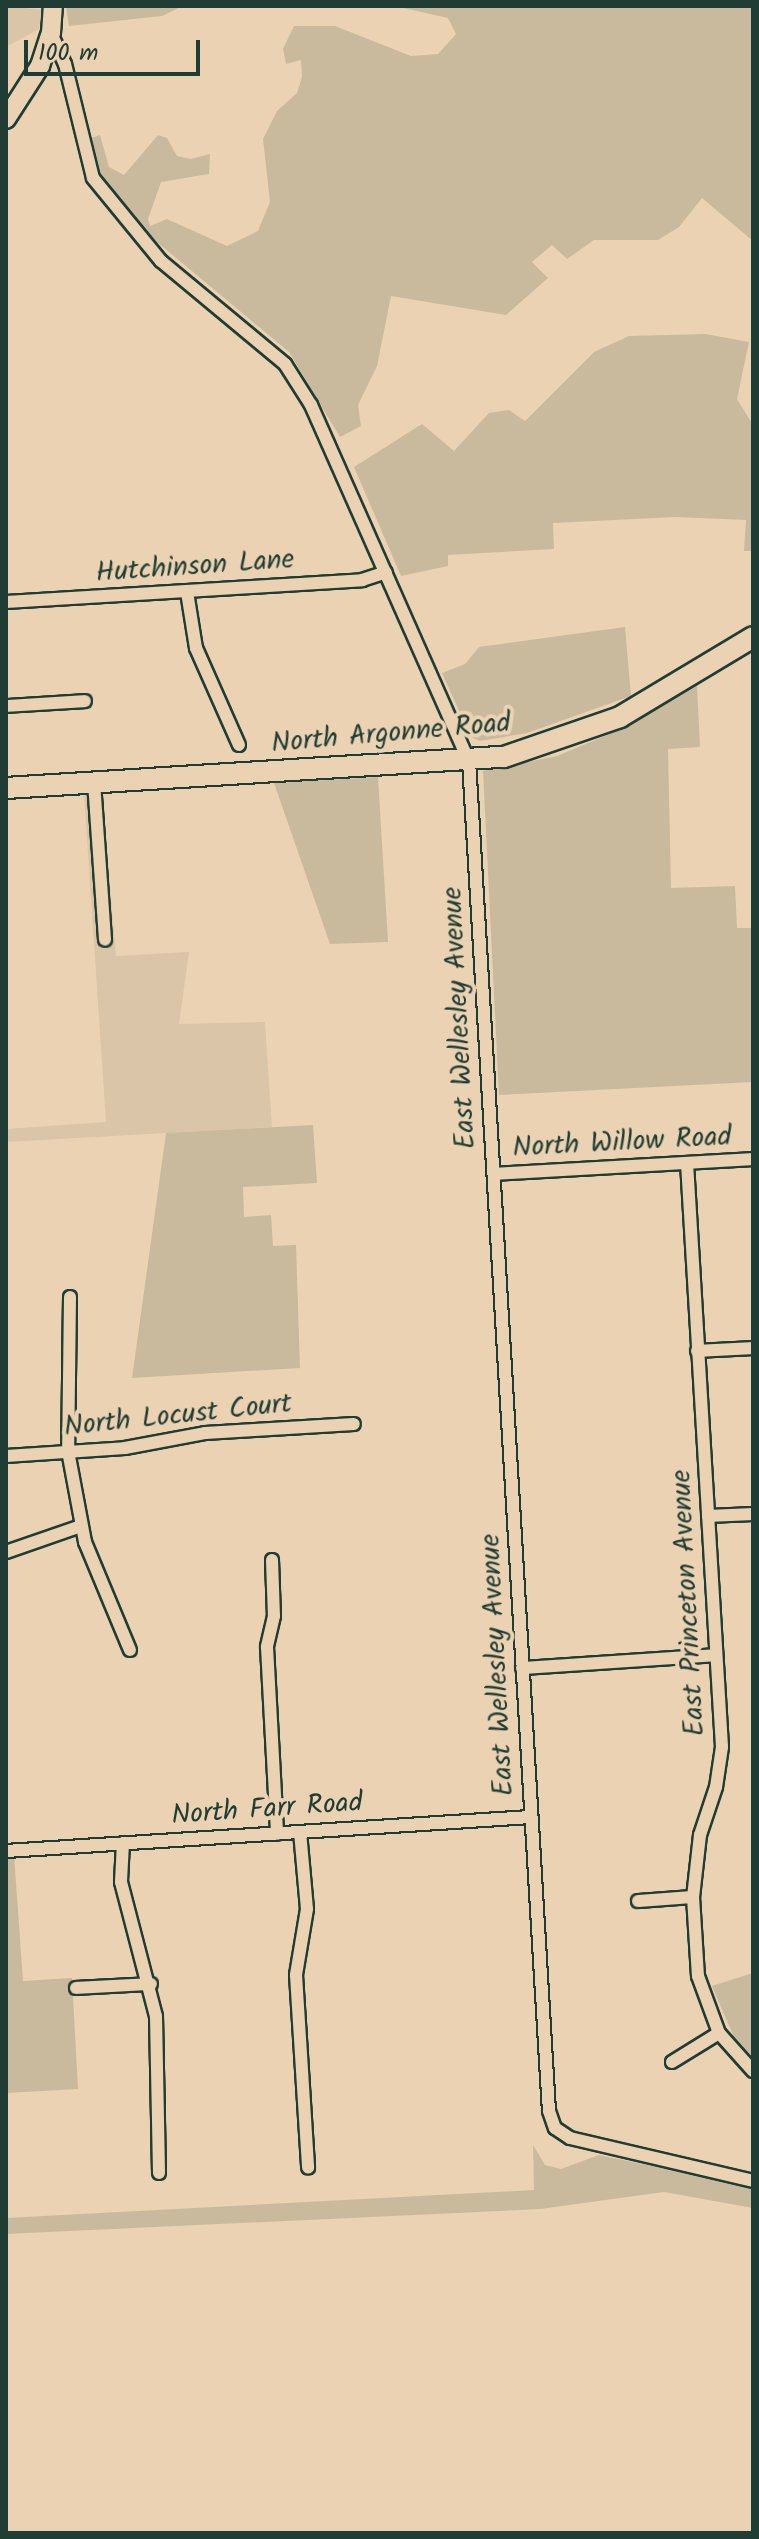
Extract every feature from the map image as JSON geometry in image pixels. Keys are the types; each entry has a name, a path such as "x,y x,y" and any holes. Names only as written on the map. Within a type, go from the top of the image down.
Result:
{"main road":[{"path":"6,119 31,83 51,33 53,6"},
{"name":"North Argonne Road","path":"6,788 469,761 546,745 620,717 753,637"}],"street":[{"name":"East Wellesley Avenue","path":"51,33 65,64 93,178 161,261 285,364 335,454 469,761 549,2111 555,2128 570,2138 753,2181"},
{"name":"Hutchinson Lane","path":"6,602 362,580 386,572"},
{"path":"187,592 196,648 239,745"},
{"path":"6,706 85,701"},
{"path":"94,782 105,940"},
{"name":"North Willow Road","path":"494,1174 753,1159"},
{"name":"East Princeton Avenue","path":"687,1163 722,1747 716,1787 700,1835 693,1897 698,1976 719,2033"},
{"path":"70,1297 68,1451 81,1526 130,1650"},
{"path":"697,1351 753,1348"},
{"name":"North Locust Court","path":"6,1456 125,1448 205,1433 354,1424"},
{"path":"708,1516 753,1514"},
{"path":"6,1552 81,1526"},
{"path":"272,1560 274,1616 267,1647 277,1834"},
{"path":"522,1668 716,1655"},
{"name":"North Farr Road","path":"6,1851 531,1817"},
{"path":"300,1832 307,1909 296,1975 308,2168"},
{"path":"123,1843 121,1882 151,1984 161,2072 159,2173"},
{"path":"638,1901 693,1897"},
{"path":"76,1988 151,1984"},
{"path":"672,2062 719,2033 753,2071"}],"shaded area":[{"path":"6,6 42,10 39,29 6,47"},
{"path":"66,6 183,6 162,16 69,26"},
{"path":"394,6 753,6 753,241 702,198 679,227 658,240 594,240 567,259 552,245 532,262 548,278 506,315 391,296 377,366 358,405 361,426 340,437 289,352 145,232 97,168 89,139 100,135 109,167 124,175 158,135 167,138 177,156 191,159 210,154 209,174 161,182 148,219 150,226 167,219 227,246 258,231 270,202 263,139 277,111 297,93 302,77 301,60 286,64 283,49 294,26 335,26 411,56 438,54 456,34 448,18"},
{"path":"706,334 749,342 737,399 753,425 753,551 744,551 746,520 675,517 553,523 554,549 448,555 448,566 401,576 354,467 422,424 454,451 489,413 509,410 525,421 594,352 629,336"},
{"path":"625,627 631,696 527,733 480,741 471,737 442,673 465,664 479,647"},
{"path":"697,686 700,747 668,749 671,888 735,886 737,928 753,928 753,1082 499,1095 483,771 557,756 624,728"},
{"path":"378,777 388,942 330,944 274,783"},
{"path":"84,794 102,794 116,956 189,952 179,1024 265,1022 272,1127 6,1142 6,1129 106,1122"},
{"path":"313,1125 317,1183 243,1187 244,1217 271,1215 273,1246 296,1245 300,1368 132,1378 166,1133"},
{"path":"14,1855 23,1981 72,1978 78,2089 6,2093 6,1856"},
{"path":"753,1973 753,2057 733,2035 712,1986"},
{"path":"533,2145 545,2165 561,2169 599,2155 753,2187 753,2208 664,2192 540,2209 6,2234 6,2218 534,2190"}]}
